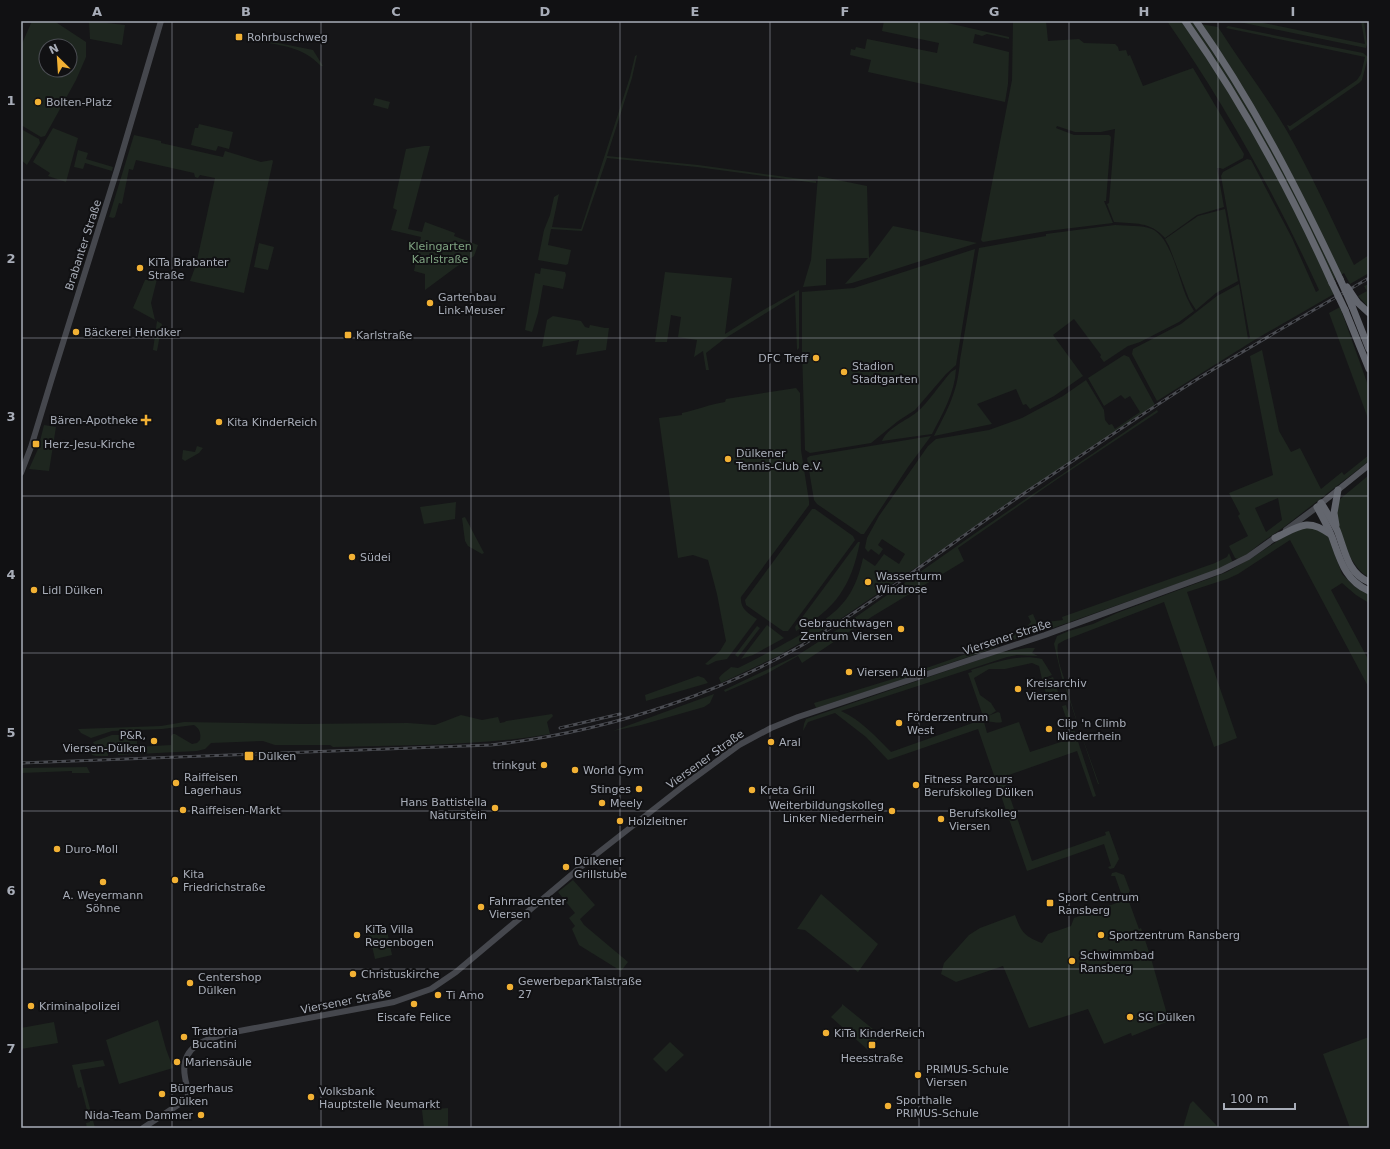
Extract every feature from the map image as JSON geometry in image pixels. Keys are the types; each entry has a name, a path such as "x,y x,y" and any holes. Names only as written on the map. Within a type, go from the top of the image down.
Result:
{"highway":[{"path":"1185,21 1242,108 1266,149 1309,232 1369,369"},
{"path":"1196,21 1249,104 1273,145 1354,304 1369,348"},
{"path":"1354,304 1369,313"},
{"path":"1338,490 1334,513 1334,533 1344,570 1352,580 1362,588 1369,591"},
{"path":"1319,505 1349,565 1356,574 1369,582"},
{"path":"1275,538 1302,525 1310,524 1334,533"}],"main road":[{"name":"Brabanter Straße","path":"21,473 31,447 115,178 161,21"},
{"path":"1319,505 1369,465"},
{"name":"Viersener Straße","path":"143,1128 185,1101 188,1097 189,1093 184,1066 187,1054 192,1049 214,1036 394,1002 431,989 456,972 589,860 686,784 740,745 771,728 805,715 1044,635 1236,564 1275,538 1319,505"}],"green space":[{"path":"32,21 54,21 86,42 86,57 78,75 78,38 38,38 38,78 77,78 45,136 41,137 21,125 21,46"},
{"path":"89,21 125,25 122,45 90,39"},
{"path":"884,21 939,21 1009,37 1009,39 987,34 982,36 975,34 973,43 1009,52 1008,84 1005,102 868,72 871,60 850,55 851,49 855,50 856,47 865,49 867,39 937,53 939,43 882,31"},
{"path":"1013,21 1046,21 1048,41 1079,39 1084,43 1115,44 1119,51 1126,50 1128,56 1130,55 1143,86 1193,68 1244,154 1243,158 1223,169 1217,168 1224,207 1197,215 1165,238 1154,229 1142,224 1114,222 1107,204 1109,203 1115,129 1101,132 1075,132 1057,126 1056,128 1074,135 1109,135 1111,137 1106,201 1104,201 1113,223 1047,231 983,242 981,240 1012,80"},
{"path":"1167,21 1182,21 1218,27 1287,131 1354,265 1369,255 1369,273 1350,284 1344,273 1329,283 1334,294 1256,339 1157,401 1132,354 1133,349 1181,324 1217,296 1239,284 1248,339 1250,338 1221,176 1223,172 1247,159 1251,160 1292,238 1316,292 1319,290 1268,186 1249,152 1210,86"},
{"path":"1234,21 1254,21 1365,44 1361,21 1364,21 1367,44 1366,48"},
{"path":"1228,26 1363,53 1368,57 1362,80 1290,131 1287,125 1290,126 1357,80 1361,74 1365,57 1226,28"},
{"path":"258,39 313,50 323,66 300,51 258,41"},
{"path":"637,55 632,78 607,156 698,165 816,181 816,183 697,167 607,158 582,231 551,229 548,245 571,250 568,264 566,265 538,260 544,230 550,215 554,197 559,194 552,227 581,229 630,77 635,56"},
{"path":"375,98 390,102 388,109 373,105"},
{"path":"199,124 233,132 229,149 218,146 216,151 191,145 195,128 198,128"},
{"path":"53,128 78,138 66,182 48,176 50,173 33,162"},
{"path":"21,129 39,139 40,143 27,165 21,160"},
{"path":"134,135 161,141 161,143 223,157 225,151 261,162 273,161 244,293 190,281 196,265 215,178 200,175 198,178 195,177 194,173 136,160 133,170 129,169 122,204 119,203 115,217 109,217"},
{"name":"Kleingarten Karlstraße","path":"430,146 408,229 422,232 425,222 455,233 454,236 478,245 474,256 456,267 425,290 425,274 414,271 421,237 391,230 397,210 393,208 406,149"},
{"path":"78,150 88,153 86,159 113,167 112,171 85,163 83,169 74,167"},
{"path":"818,176 867,186 869,258 893,226 977,243 845,284 868,258 826,259 826,285 803,287 811,260"},
{"path":"1225,209 1238,281 1216,293 1196,310 1189,299 1165,239 1198,216"},
{"path":"1115,225 1144,227 1152,229 1159,234 1165,241 1170,251 1188,300 1194,311 1179,322 1140,342 1128,346 1104,362 1100,357 1101,355 1074,319 1053,335 1083,376 1054,396 1030,409 1026,404 1023,405 1016,389 977,404 992,424 934,436 955,391 979,248 1046,236 1046,234"},
{"path":"259,243 274,247 268,270 254,267"},
{"path":"975,249 956,365 946,374 915,410 898,421 871,443 810,453 805,450 802,292 854,288"},
{"path":"541,268 565,272 566,275 563,289 543,285 538,313 532,332 525,330 535,273 540,274"},
{"path":"665,272 732,278 725,334 799,290 799,348 797,350 795,295 724,339 706,353 709,370 706,370 703,351 694,357 697,340 678,337 681,317 671,315 667,342 655,342"},
{"path":"157,279 151,303 155,320 133,308 145,280"},
{"path":"1369,284 1369,308 1358,296 1367,291 1364,286"},
{"path":"1340,307 1369,388 1369,421 1329,313"},
{"path":"553,316 581,321 585,327 589,328 590,325 609,328 606,350 576,355 579,340 542,347 547,320"},
{"path":"157,321 162,324 157,351 153,350"},
{"path":"1262,350 1279,431 1291,452 1300,448 1321,489 1342,472 1344,475 1369,455 1369,461 1284,527 1241,559 1238,559 1235,558 1229,546 1248,536 1238,516 1240,514 1229,493 1273,475 1250,356","holes":["1278,498 1282,520 1266,532 1255,508"]},
{"path":"1124,355 1129,357 1155,405 833,624 776,657 721,683 719,678 731,667 738,668 760,657 808,630 841,606 847,598 859,574 863,558 875,566 884,554 899,564 905,554 882,539 878,545 883,549 879,555 871,549 868,552 865,548 867,538 879,516 928,446 936,439 989,430 1022,418 1063,396 1086,380 1104,410 1105,420 1109,425 1112,424 1115,429 1140,412 1130,396 1125,399 1121,395 1104,406 1088,378"},
{"path":"956,369 951,394 932,434 882,441 884,436 892,428 913,415 921,408 951,372"},
{"path":"796,388 800,393 801,450 809,505 741,597 743,608 757,619 727,659 716,661 708,665 705,664 720,651 726,641 717,594 708,560 693,555 678,558 659,418 682,415 682,413 725,402 726,399"},
{"path":"1157,410 1158,412 958,548 964,561 873,616 802,663 798,656 766,674 725,692 724,690 798,655 843,626 977,532"},
{"path":"44,425 56,427 49,471 29,469 38,449"},
{"path":"931,436 908,467 864,534 861,534 817,504 814,500 807,458 810,456"},
{"path":"197,446 203,448 199,453 185,461 182,459 183,450 195,452"},
{"path":"1369,475 1369,577 1357,567 1346,549 1337,521 1337,508 1339,500"},
{"path":"456,502 455,519 424,524 420,507"},
{"path":"812,509 815,509 853,536 855,540 788,631 783,631 746,605 745,600"},
{"path":"465,517 484,553 482,554 468,546 465,541 462,518"},
{"path":"1302,528 1317,528 1328,536 1342,574 1354,586 1369,595 1369,603 1356,595 1342,583 1331,590 1369,661 1369,688 1290,540 1238,574 1187,592 1237,738 1214,747 1164,602 1058,644 1058,658 1060,667 1098,784 1062,678 1054,644 1057,636 1093,624 1117,613 1227,572 1279,540"},
{"path":"858,542 860,542 852,571 840,595 822,614 796,631 795,627"},
{"path":"1229,553 1233,563 1228,566 1053,628 1046,622 1063,620 1062,617 1215,563 1227,557"},
{"path":"1033,614 1038,626 1040,626 1041,631 816,708 814,703 885,682 1017,633 1028,626 1031,622 1028,616"},
{"path":"767,625 784,638 753,655 741,659"},
{"path":"757,626 760,628 738,657 735,655"},
{"path":"1035,648 1032,653 1038,656 1017,655 1007,657 841,711 862,724 891,752 984,719 968,673 972,672 971,670 1015,658 1033,657 1042,659 1052,675 1042,679 1039,666 1032,663 1005,669 989,669 974,678 980,695 991,703 996,711 988,716 998,712 1000,713 1002,722 984,722 987,733 1019,722 1030,752 1073,738 1062,706 1066,705 1096,796 1093,797 1077,751 1003,777 1032,861 1106,835 1105,832 1109,831 1119,859 1114,868 1110,869 1108,867 1111,866 1104,844 1027,871 978,729 888,760 866,737 835,713 808,722 803,731 806,719 1002,652"},
{"path":"698,676 704,678 708,683 646,701 645,695"},
{"path":"1053,677 1058,692 1055,693 1054,691 1046,694 1043,681"},
{"path":"714,694 710,703 704,707 641,725 613,731"},
{"path":"552,714 553,716 547,722 550,734 496,741 333,747 330,745 275,745 263,741 211,743 205,749 197,751 118,755 118,753 108,754 108,756 92,755 90,750 94,749 95,746 93,742 112,735 135,735 137,737 137,747 171,745 171,736 175,734 192,744 197,743 200,740 200,733 198,728 194,725 162,729 112,731 91,738 81,733 78,729 161,726 184,722 303,724 408,723 435,725 461,715 482,720 498,717 500,723"},
{"path":"87,767 90,773 72,773 72,771 21,773 21,768"},
{"path":"1116,872 1124,875 1130,891 1128,894 1122,896 1115,876 1111,876 1112,873"},
{"path":"573,880 595,905 580,919 584,925 628,962 621,971 579,945 572,929 575,926 569,918 575,913 558,892"},
{"path":"821,894 878,944 858,972 805,930 797,929"},
{"path":"1128,899 1139,929 1141,928 1169,1021 1132,1036 1131,1033 1104,1044 1088,1009 1029,1028 1003,966 956,982 941,974 944,963 969,935 980,928 1015,915 1025,934 1042,943 1048,934 1071,926 1074,918"},
{"path":"386,925 392,955 375,959 368,929"},
{"path":"842,1004 879,1034 879,1037 868,1050 831,1017 842,1006"},
{"path":"158,1020 173,1068 119,1084 106,1040"},
{"path":"54,1022 58,1043 21,1049 21,1028"},
{"path":"1369,1037 1369,1128 1350,1128 1323,1054"},
{"path":"670,1042 684,1055 666,1072 653,1059"},
{"path":"103,1060 105,1066 80,1070 95,1128 87,1128 86,1123 90,1122 81,1087 78,1088 72,1065"},
{"path":"1193,1101 1219,1128 1183,1128 1190,1104"},
{"path":"448,1108 448,1128 424,1128 422,1110"}],"railway":[{"path":"21,763 491,745 583,729 628,718 673,704 759,668 840,622 1010,503 1161,402 1245,350 1369,278"},
{"path":"560,728 620,714"}],"place":[{"name":"Rohrbuschweg","path":"239,37"},
{"name":"Bolten-Platz","path":"38,102"},
{"name":"KiTa Brabanter Straße","path":"140,268"},
{"name":"Gartenbau Link-Meuser","path":"430,303"},
{"name":"Bäckerei Hendker","path":"76,332"},
{"name":"Karlstraße","path":"348,335"},
{"name":"DFC Treff","path":"816,358"},
{"name":"Stadion Stadtgarten","path":"844,372"},
{"name":"Bären-Apotheke","path":"146,420"},
{"name":"Kita KinderReich","path":"219,422"},
{"name":"Herz-Jesu-Kirche","path":"36,444"},
{"name":"Dülkener Tennis-Club e.V.","path":"728,459"},
{"name":"Südei","path":"352,557"},
{"name":"Wasserturm Windrose","path":"868,582"},
{"name":"Lidl Dülken","path":"34,590"},
{"name":"Gebrauchtwagen Zentrum Viersen","path":"901,629"},
{"name":"Viersen Audi","path":"849,672"},
{"name":"Kreisarchiv Viersen","path":"1018,689"},
{"name":"Förderzentrum West","path":"899,723"},
{"name":"Clip 'n Climb Niederrhein","path":"1049,729"},
{"name":"P&R, Viersen-Dülken","path":"154,741"},
{"name":"Aral","path":"771,742"},
{"name":"Dülken","path":"249,756"},
{"name":"trinkgut","path":"544,765"},
{"name":"World Gym","path":"575,770"},
{"name":"Raiffeisen Lagerhaus","path":"176,783"},
{"name":"Fitness Parcours Berufskolleg Dülken","path":"916,785"},
{"name":"Stinges","path":"639,789"},
{"name":"Kreta Grill","path":"752,790"},
{"name":"Meely","path":"602,803"},
{"name":"Hans Battistella Naturstein","path":"495,808"},
{"name":"Raiffeisen-Markt","path":"183,810"},
{"name":"Weiterbildungskolleg Linker Niederrhein","path":"892,811"},
{"name":"Berufskolleg Viersen","path":"941,819"},
{"name":"Holzleitner","path":"620,821"},
{"name":"Duro-Moll","path":"57,849"},
{"name":"Dülkener Grillstube","path":"566,867"},
{"name":"Kita Friedrichstraße","path":"175,880"},
{"name":"A. Weyermann Söhne","path":"103,882"},
{"name":"Sport Centrum Ransberg","path":"1050,903"},
{"name":"Fahrradcenter Viersen","path":"481,907"},
{"name":"KiTa Villa Regenbogen","path":"357,935"},
{"name":"Sportzentrum Ransberg","path":"1101,935"},
{"name":"Schwimmbad Ransberg","path":"1072,961"},
{"name":"Christuskirche","path":"353,974"},
{"name":"Centershop Dülken","path":"190,983"},
{"name":"GewerbeparkTalstraße 27","path":"510,987"},
{"name":"Ti Amo","path":"438,995"},
{"name":"Eiscafe Felice","path":"414,1004"},
{"name":"Kriminalpolizei","path":"31,1006"},
{"name":"SG Dülken","path":"1130,1017"},
{"name":"KiTa KinderReich","path":"826,1033"},
{"name":"Trattoria Bucatini","path":"184,1037"},
{"name":"Heesstraße","path":"872,1045"},
{"name":"Mariensäule","path":"177,1062"},
{"name":"PRIMUS-Schule Viersen","path":"918,1075"},
{"name":"Bürgerhaus Dülken","path":"162,1094"},
{"name":"Volksbank Hauptstelle Neumarkt","path":"311,1097"},
{"name":"Sporthalle PRIMUS-Schule","path":"888,1106"},
{"name":"Nida-Team Dammer","path":"201,1115"}]}
